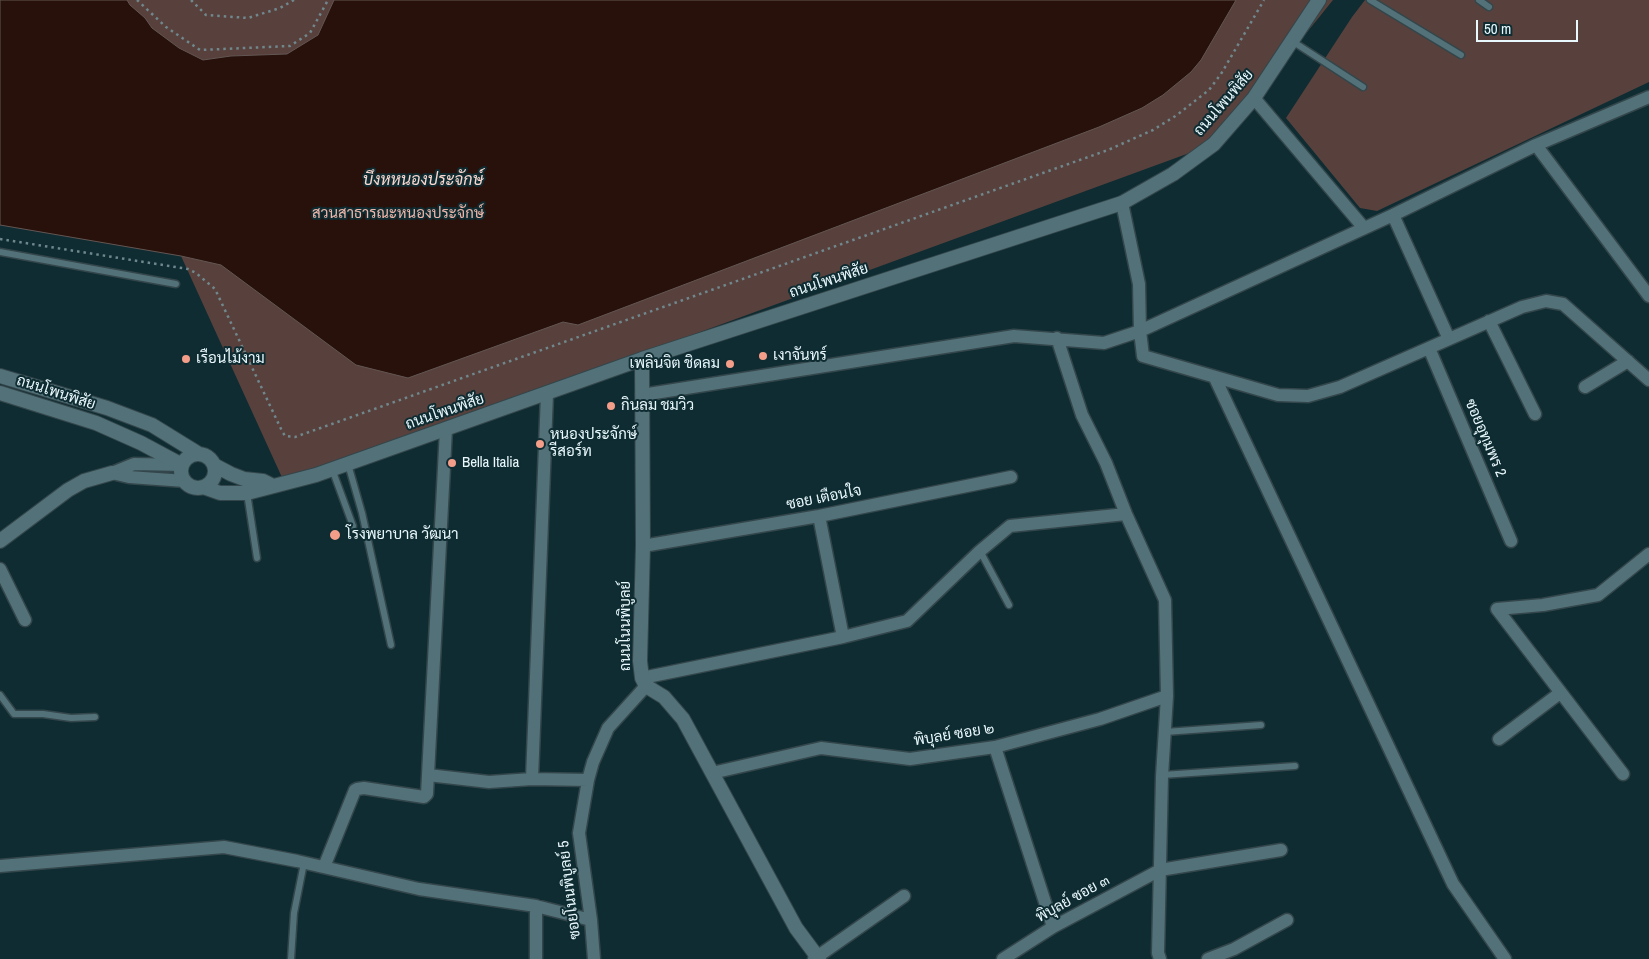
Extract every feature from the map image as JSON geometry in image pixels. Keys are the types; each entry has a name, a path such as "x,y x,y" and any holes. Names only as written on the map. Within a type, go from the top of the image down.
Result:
{"street":[{"name":"ถนนโพนพิสัย","path":"203,487 220,493 247,493 261,491 332,470 642,359 1122,203 1173,174 1214,144 1254,98 1319,0"},
{"path":"642,395 1014,336 1104,343 1140,331 1393,215 1536,145 1649,97"},
{"path":"1254,98 1364,228"},
{"path":"1536,145 1649,296"},
{"path":"1122,203 1139,284 1140,331 1143,356 1278,395 1308,396 1340,387 1522,307 1546,301 1563,304 1649,380"},
{"path":"1393,215 1449,338"},
{"path":"1489,321 1535,414"},
{"path":"1057,338 1082,415 1106,463 1126,514 1165,600 1167,696 1162,776 1158,953 1160,959"},
{"name":"ซอยอุทุมพร 2","path":"1428,348 1512,541"},
{"name":"ถนนโนนพิบูลย์","path":"642,359 643,546 640,661 644,682 664,697 683,719 796,928 817,958"},
{"path":"1586,387 1628,361"},
{"name":"ถนนโพนพิสัย","path":"0,376 107,408 152,425 200,454"},
{"path":"1215,378 1453,884 1505,959"},
{"name":"ถนนโพนพิสัย","path":"0,393 96,423 182,465"},
{"path":"532,779 548,394"},
{"path":"324,868 355,790 359,787 424,796 427,794 446,430"},
{"path":"134,464 145,446"},
{"path":"112,473 130,477 185,481 193,487 203,487 214,479 214,465 209,457 200,454 192,455 186,459 181,470 185,481"},
{"path":"0,541 68,490 84,481 134,464 182,465"},
{"path":"214,465 244,479 263,481 274,486"},
{"name":"ซอย เตือนใจ","path":"643,546 819,516 1011,477"},
{"path":"644,682 907,621 980,551 1010,526 1126,514"},
{"path":"819,516 843,637"},
{"path":"1623,774 1497,608 1543,605 1598,595 1649,554"},
{"path":"0,570 25,620"},
{"name":"ซอยโนนพิบูลย์ 5","path":"594,959 591,920 579,834 588,780 593,762 608,728 644,682"},
{"path":"1499,739 1560,693"},
{"name":"พิบุลย์ ซอย ๒","path":"712,773 821,748 910,759 995,746 1100,719 1167,696"},
{"path":"995,746 1053,927"},
{"path":"428,775 489,782 532,779 588,780"},
{"path":"0,866 224,847 419,889 536,906 591,920"},
{"name":"พิบุลย์ ซอย ๓","path":"1003,959 1053,927 1160,870 1281,850"},
{"path":"817,958 904,896"},
{"path":"536,906 536,959"},
{"path":"1208,959 1234,949 1287,920"}],"lane":[{"path":"1370,0 1461,55"},
{"path":"1479,0 1489,7"},
{"path":"1292,41 1363,87"},
{"path":"0,252 176,284"},
{"path":"348,464 364,522 390,644"},
{"path":"332,470 353,526"},
{"path":"247,493 257,558"},
{"path":"980,551 1009,605"},
{"path":"0,695 14,714 43,714 71,718 95,716"},
{"path":"1165,732 1261,725"},
{"path":"1162,776 1295,766"},
{"path":"291,959 294,913 304,863"}],"path":[{"path":"137,0 166,28 200,50 290,46 310,33 328,0"},
{"path":"191,0 206,15 248,18 280,8 294,0"},
{"path":"0,239 188,269 196,273 215,289 282,431 285,436 294,437 1108,150 1153,130 1177,115 1209,90 1221,74 1264,0"}],"green space":[{"name":"บึงหหนองประจักษ์","path":"0,0 1333,0 1254,98 1214,144 285,484 181,256 0,225"},
{"path":"1365,0 1649,0 1649,82 1377,211 1360,208 1286,118"}],"water":[{"name":"บึงหหนองประจักษ์","path":"0,0 127,0 152,28 179,48 203,60 231,56 287,54 318,35 334,0 1236,0 1201,60 1191,72 1163,95 1142,108 1099,127 578,325 563,322 408,378 356,365 221,265 181,256 0,225"}],"place":[{"name":"เงาจันทร์","path":"763,356"},
{"name":"เรือนไม้งาม","path":"186,359"},
{"name":"เพลินจิต ชิดลม","path":"730,364"},
{"name":"กินลม ชมวิว","path":"611,406"},
{"name":"หนองประจักษ์ รีสอร์ท","path":"540,444"},
{"name":"Bella Italia","path":"452,463"},
{"name":"โรงพยาบาล วัฒนา","path":"335,535"}],"park label":[{"name":"สวนสาธารณะหนองประจักษ์","path":"398,214"}]}
